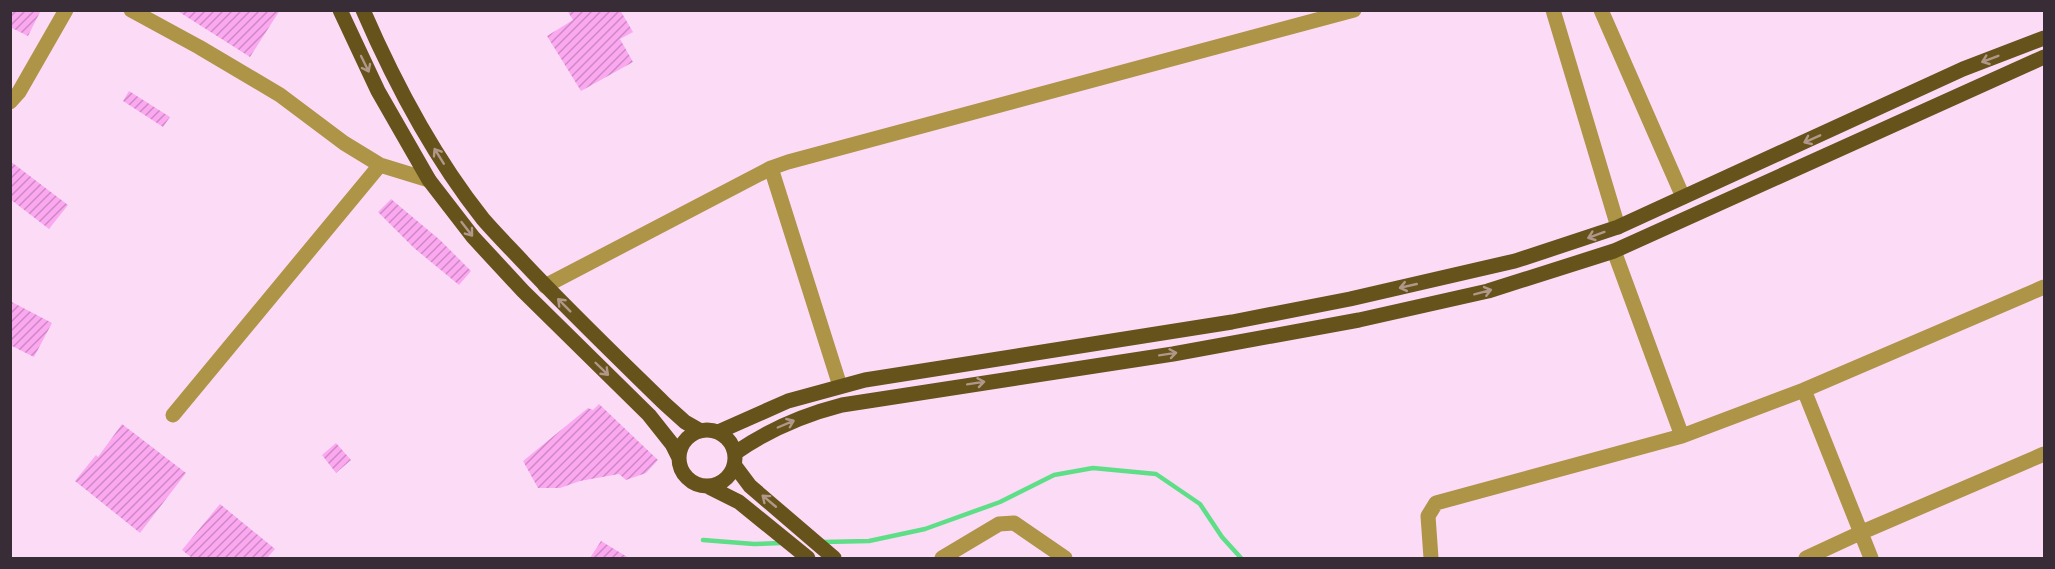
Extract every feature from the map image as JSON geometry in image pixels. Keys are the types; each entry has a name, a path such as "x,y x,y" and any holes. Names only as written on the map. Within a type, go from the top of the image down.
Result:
{"main road":[{"path":"340,10 378,90 429,180 473,237 523,291 649,415 672,444 679,458"},
{"path":"363,10 400,87 452,178 484,220 545,285 665,404 685,422 699,430"},
{"path":"718,432 788,401 840,386 1232,322 1350,299 1515,261 1618,227 1963,69 2044,38"},
{"path":"709,487 728,478 735,460 773,429 814,412 842,405 1173,354 1359,320 1478,294 1614,251 2044,57"},
{"path":"804,555 740,502 709,487 691,482 680,467 681,448 686,440 699,430 709,429 718,432 732,444 735,460 750,486 829,554"}],"street":[{"path":"13,93 66,10"},
{"path":"131,10 280,95 344,142 380,165 429,180"},
{"path":"545,285 771,168 1354,10"},
{"path":"1553,10 1618,227"},
{"path":"1601,10 1683,197"},
{"path":"173,415 380,165"},
{"path":"771,168 840,386"},
{"path":"1614,251 1682,435"},
{"path":"1431,558 1428,516 1436,503 1682,435 1804,390 2044,287"},
{"path":"1804,390 1871,558"},
{"path":"1806,558 2044,454"},
{"path":"942,558 999,524 1014,523 1025,528 1065,558"}],"building":[{"path":"10,10 41,10 28,36 10,27"},
{"path":"176,10 280,10 250,57"},
{"path":"567,10 620,10 633,32 620,39 633,62 581,91 547,36 573,20"},
{"path":"129,91 170,117 163,127 123,101"},
{"path":"10,161 68,205 49,229 10,199"},
{"path":"391,199 440,240 471,271 459,285 414,248 378,212"},
{"path":"10,301 52,323 34,357 10,345"},
{"path":"599,404 658,460 646,473 626,480 619,474 580,481 560,488 538,488 523,461 588,408 593,410"},
{"path":"122,424 186,473 140,533 75,481 96,455 98,457"},
{"path":"336,443 351,460 336,473 322,455"},
{"path":"220,504 275,549 267,558 192,558 182,550"},
{"path":"601,541 629,558 590,558"}],"waterway":[{"path":"823,542 869,541 925,529 1000,502 1054,475 1093,468 1156,474 1200,504 1222,537 1241,558"},
{"path":"703,540 754,544 781,543"}]}
